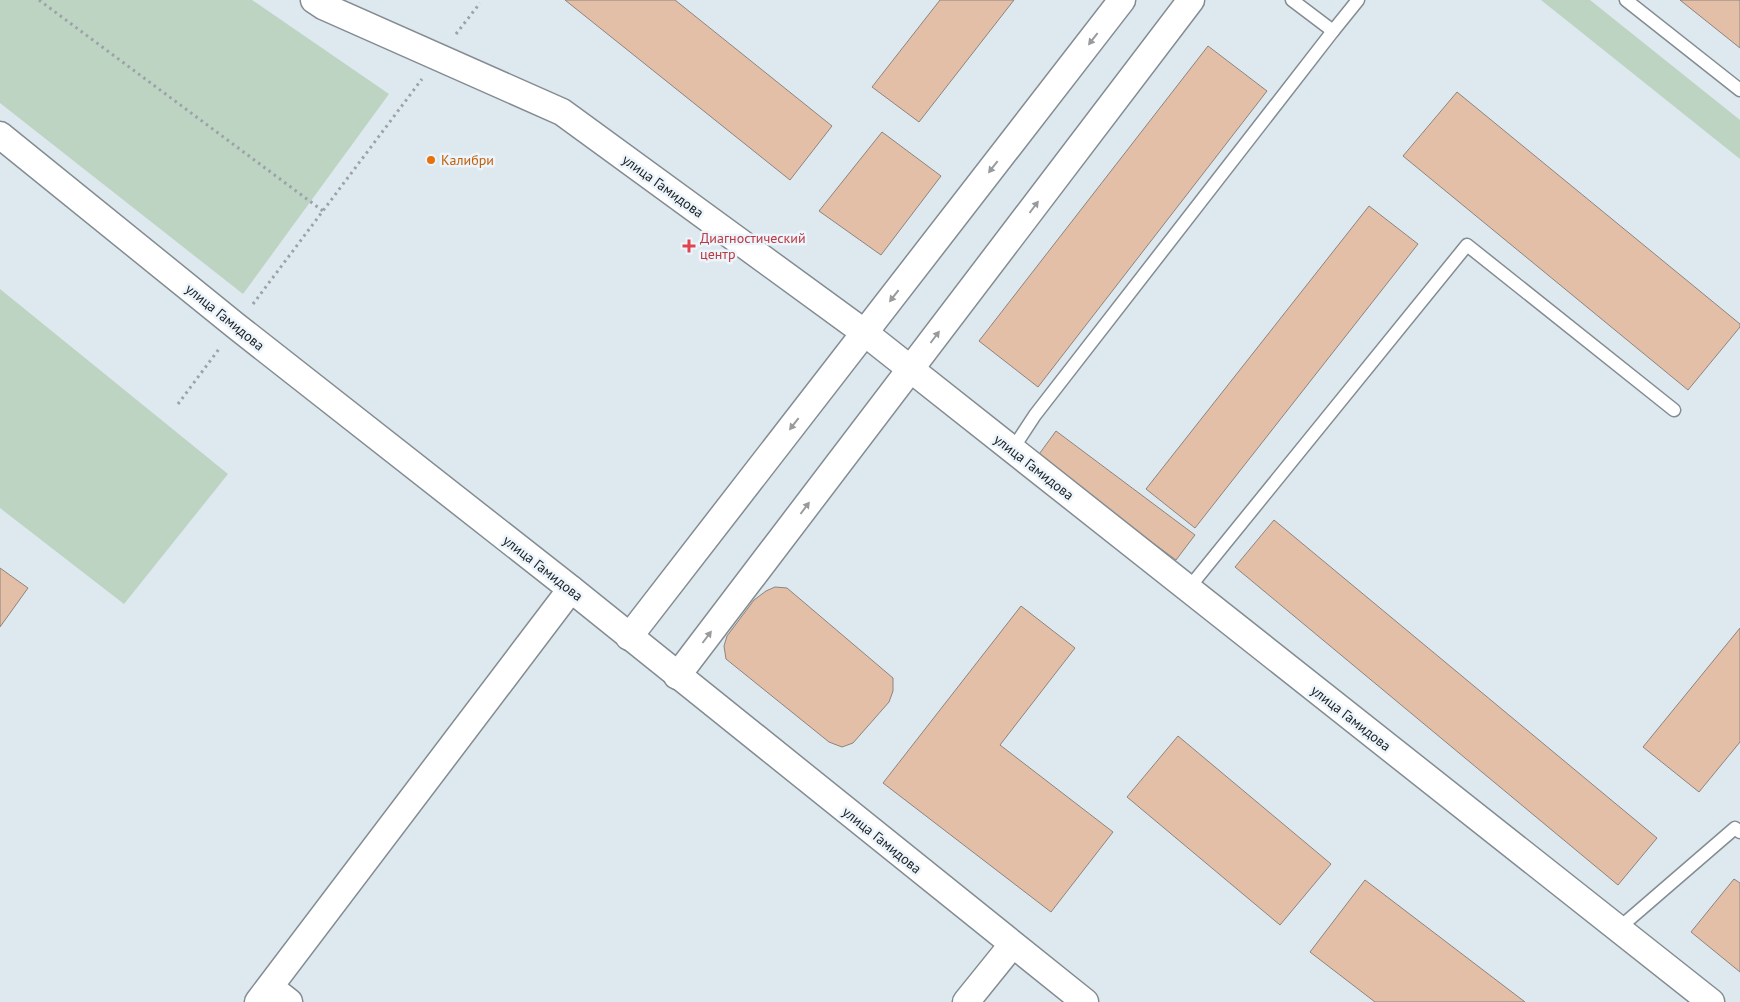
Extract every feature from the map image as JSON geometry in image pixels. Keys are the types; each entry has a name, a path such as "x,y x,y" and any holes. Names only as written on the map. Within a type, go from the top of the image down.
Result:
{"street":[{"name":"улица Гамидова","path":"314,0 323,6 562,112 865,333 1710,1002"},
{"path":"629,637 1122,0"},
{"path":"678,676 1191,0"},
{"name":"улица Гамидова","path":"0,135 236,326 571,589 1085,1002"},
{"path":"272,997 571,589"},
{"path":"966,1002 1012,945"}],"lane":[{"path":"1292,0 1333,31"},
{"path":"1012,450 1035,415 1358,0"},
{"path":"1626,0 1740,90"},
{"path":"1188,589 1467,245 1674,410"},
{"path":"1618,929 1735,828 1740,832"}],"path":[{"path":"39,0 323,211"},
{"path":"178,404 480,3"}],"green space":[{"path":"0,0 252,0 389,94 243,294 0,103"},
{"path":"1541,0 1590,0 1740,120 1740,159"},
{"path":"0,289 228,474 124,604 0,508"}],"building":[{"path":"565,0 675,0 832,126 790,180"},
{"path":"940,0 1014,0 919,122 872,87"},
{"path":"1680,0 1740,0 1740,48"},
{"path":"1208,46 1267,91 1038,387 979,341"},
{"path":"1457,92 1740,324 1740,327 1688,390 1403,156"},
{"path":"882,132 941,176 881,255 819,211"},
{"path":"1369,206 1418,244 1195,528 1146,489"},
{"path":"1056,431 1195,535 1176,560 1037,457"},
{"path":"1274,520 1657,838 1618,885 1235,567"},
{"path":"0,568 28,588 0,627"},
{"path":"775,587 787,588 893,678 893,691 889,702 853,743 842,747 829,742 726,659 724,646 727,636 754,600"},
{"path":"1021,606 1075,648 1000,745 1113,832 1051,912 883,783"},
{"path":"1740,628 1740,742 1699,792 1643,747"},
{"path":"1178,736 1331,864 1280,925 1127,797"},
{"path":"1734,879 1740,883 1740,972 1691,932"},
{"path":"1365,880 1525,1002 1375,1002 1310,952"}],"place":[{"name":"Калибри","path":"431,160"},
{"name":"Диагностический центр","path":"689,246"}]}
